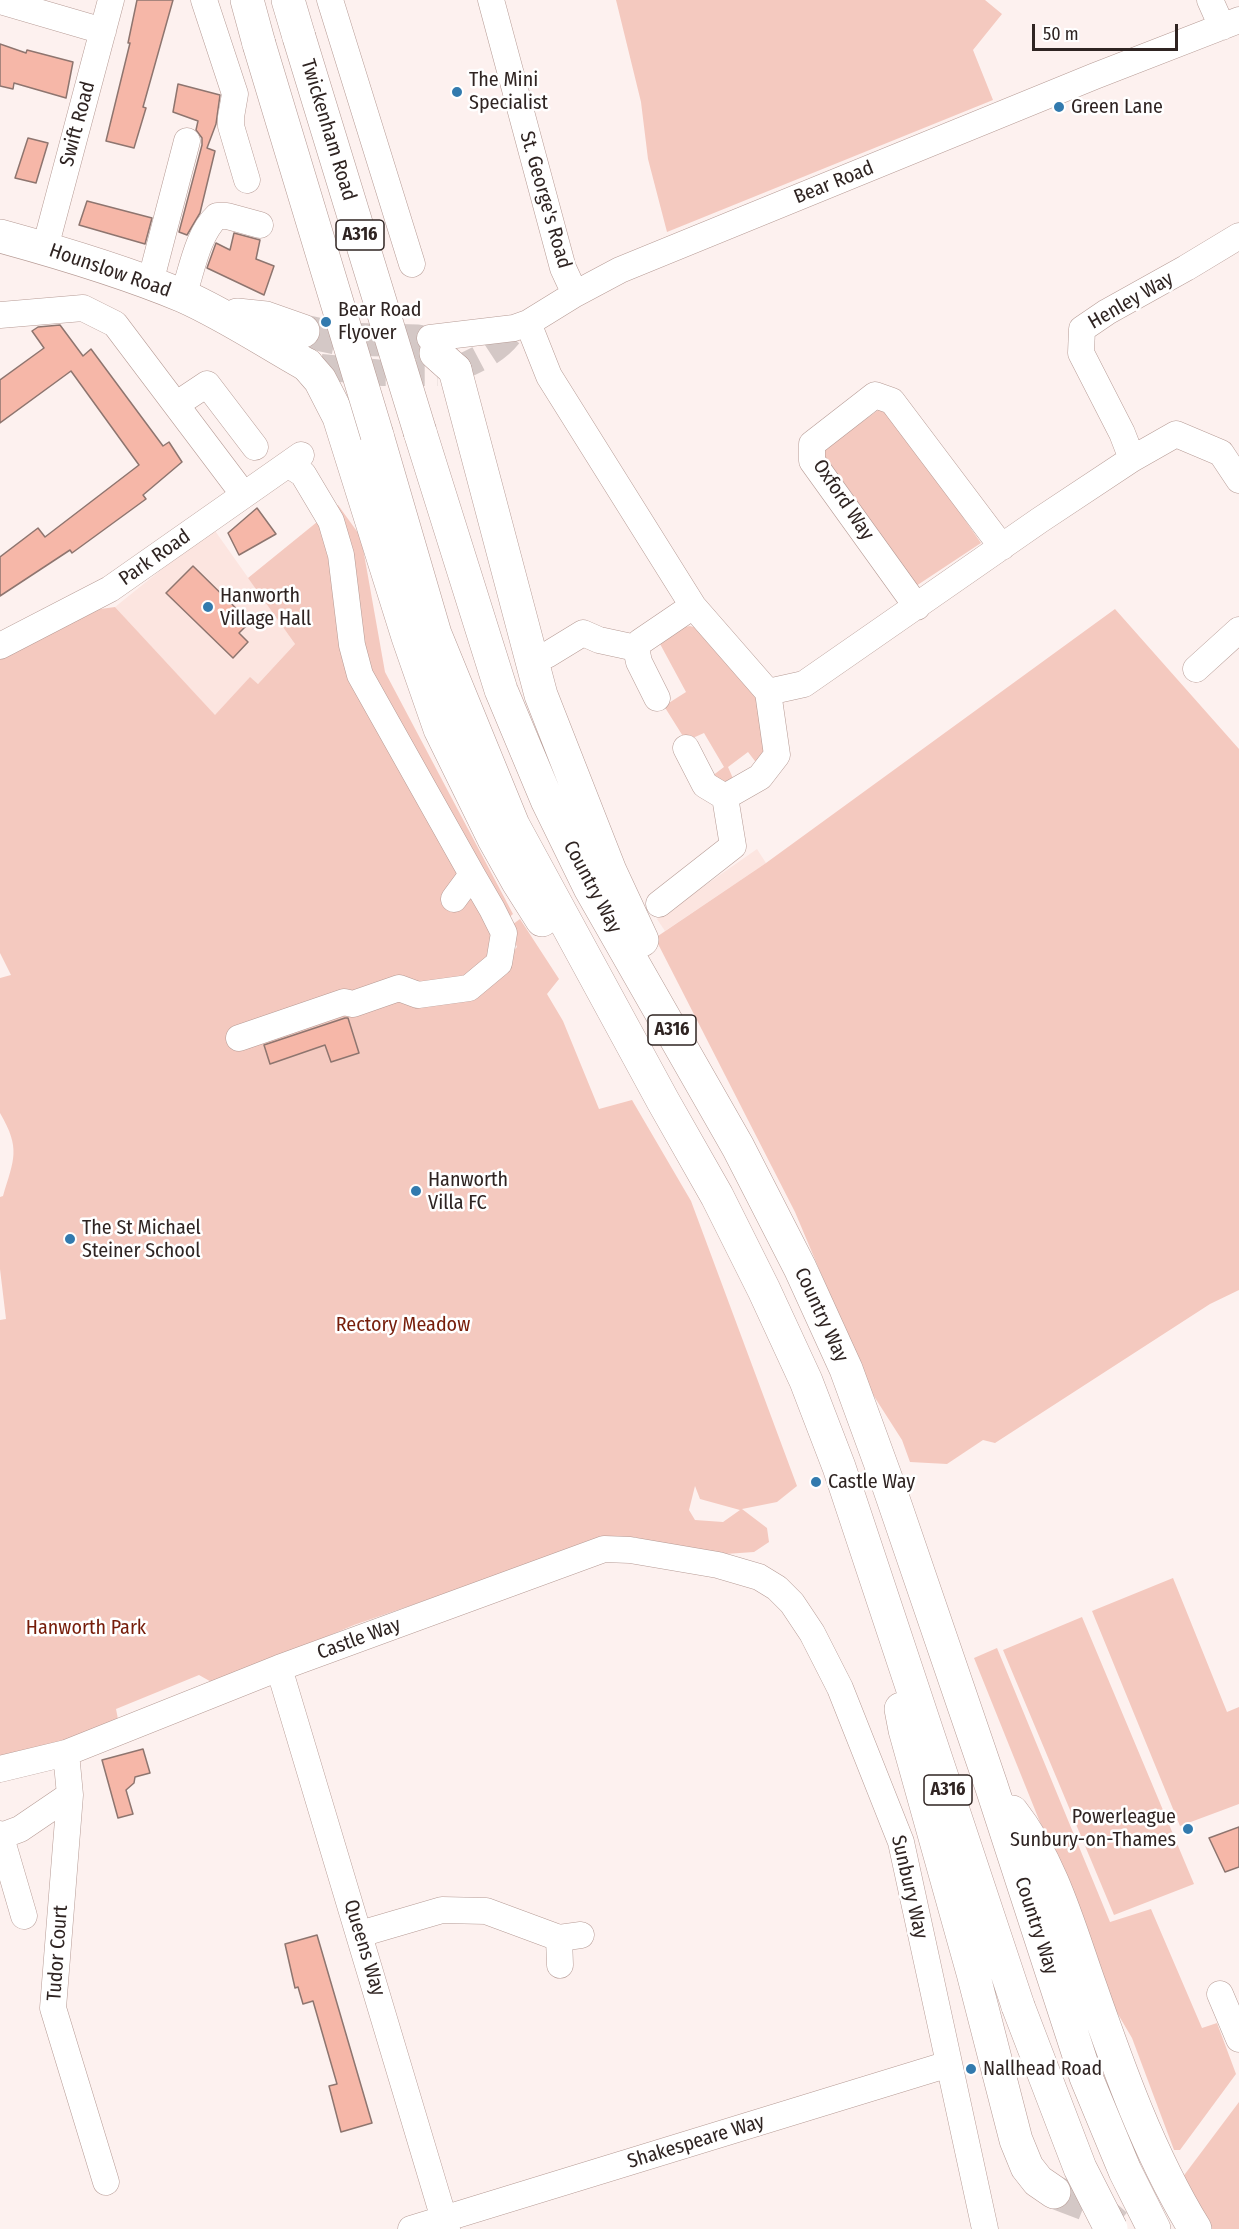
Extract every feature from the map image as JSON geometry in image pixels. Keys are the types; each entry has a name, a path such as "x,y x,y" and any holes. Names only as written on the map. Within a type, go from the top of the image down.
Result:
{"main road":[{"name":"Country Way","path":"247,0 435,634 513,825 717,1196 801,1371 839,1467 1018,2006 1080,2168 1111,2229"},
{"name":"Twickenham Road","path":"288,0 420,432"},
{"name":"Hounslow Road","path":"0,236 45,248 183,296 314,366 339,417 408,637 440,729 494,839 518,882 663,1101"},
{"name":"Hounslow Road","path":"218,313 266,318 303,331"},
{"path":"440,359 541,695 610,871 738,1147"},
{"name":"Country Way","path":"420,432 501,690 548,800 590,888 738,1147 800,1268 846,1369 888,1484 991,1785 1086,2077 1125,2171 1154,2229"},
{"path":"875,1574 905,1730 973,1973 1016,2140 1027,2167 1038,2181 1054,2192"},
{"path":"991,1785 1017,1817 1045,1865 1058,1894 1113,2053 1158,2162 1195,2229"}],"street":[{"name":"Swift Road","path":"45,248 111,0"},
{"path":"204,0 235,94 231,126 247,180"},
{"path":"330,0 412,264"},
{"name":"St. George's Road","path":"491,0 563,268 575,294"},
{"path":"1210,0 1230,23"},
{"path":"3,1 103,31"},
{"name":"Bear Road","path":"440,359 521,326 620,270 1230,23"},
{"path":"150,283 187,141"},
{"path":"183,296 204,234 209,224 217,216 227,216 260,225"},
{"name":"Henley Way","path":"1132,459 1122,433 1080,353 1082,329 1107,312 1239,236"},
{"path":"0,315 83,308 115,324 244,495"},
{"path":"521,326 549,376 693,606 768,692 777,754 760,777 724,797"},
{"path":"177,404 207,384 255,447"},
{"name":"Oxford Way","path":"917,607 812,461 812,444 875,395 892,401 1002,547"},
{"path":"768,692 804,684 1132,459 1176,434 1221,453 1239,480"},
{"name":"Park Road","path":"0,646 110,589 295,460 331,520 341,555 351,645 360,675 474,878"},
{"path":"657,698 639,662 636,648 640,642 693,606"},
{"path":"1196,669 1239,630"},
{"path":"547,655 583,633 599,640 636,648"},
{"path":"686,748 705,785 724,797"},
{"path":"659,904 734,846 724,797"},
{"path":"239,1038 344,1002 353,1004 399,987 418,995 469,988 499,963 504,933 474,878 468,880 454,900"},
{"name":"Castle Way","path":"0,1769 66,1753 279,1668 604,1549 630,1550 707,1563 759,1576"},
{"name":"Sunbury Way","path":"759,1576 777,1588 792,1603 812,1633 840,1688 901,1842 985,2229"},
{"name":"Queens Way","path":"279,1668 445,2224"},
{"name":"Tudor Court","path":"66,1753 70,1796 52,2008 106,2182"},
{"path":"24,1916 0,1835 20,1829 70,1796"},
{"path":"360,1934 442,1910 486,1911 570,1937 560,1965"},
{"path":"1220,1994 1239,2039"},
{"name":"Shakespeare Way","path":"411,2229 445,2224 949,2064"}],"shaded area":[{"path":"213,528 295,644 258,684 250,678 215,716 115,607"},
{"path":"757,849 766,863 665,931 657,919"}],"green space":[{"path":"616,0 985,0 1002,14 973,50 993,100 667,232 648,159 641,102"},
{"path":"885,405 981,543 916,586 821,452"},
{"name":"Rectory Meadow","path":"338,505 361,537 385,672 513,914 496,928 511,953 517,947 509,927 520,919 559,979 547,994 563,1021 599,1109 632,1100 691,1201 797,1486 777,1502 742,1509 767,1528 769,1542 754,1552 682,1557 635,1537 593,1539 508,1572 354,1625 215,1684 199,1675 116,1709 118,1719 85,1738 0,1759 0,1320 6,1319 0,1269 0,1197 3,1196 14,1154 11,1136 0,1113 0,978 11,975 0,953 0,659 93,610 115,607 215,715 250,677 258,684 295,644 248,578","holes":["695,1486 700,1499 740,1510 723,1522 695,1520 689,1510"]},
{"path":"1115,609 1239,749 1239,1290 1210,1304 995,1443 983,1440 947,1464 910,1462 902,1440 870,1390 795,1212 655,938 766,863"},
{"path":"690,626 697,628 759,701 764,755 758,765 748,752 728,767 735,783 722,784 712,776 724,767 704,733 686,741 664,706 686,692 659,642 680,628"},
{"path":"1173,1578 1227,1712 1239,1707 1239,1804 1180,1826 1092,1611"},
{"path":"1082,1617 1194,1884 1114,1915 1003,1650"},
{"path":"997,1648 1110,1922 1151,1909 1202,2028 1217,2023 1236,2074 1180,2150 1174,2150 1132,2038 1099,1982 1066,1887 974,1658"},
{"path":"1239,2102 1239,2229 1205,2229 1179,2182"}],"building":[{"path":"137,0 173,0 134,148 106,141 130,43 128,43"},
{"path":"0,44 26,53 27,50 73,62 66,98 14,83 13,89 0,86"},
{"path":"178,84 220,95 216,124 207,148 215,151 200,213 187,235 179,232 202,138 196,130 198,121 173,112"},
{"path":"28,138 48,143 36,183 15,178"},
{"path":"87,201 152,218 145,244 79,225"},
{"path":"234,233 260,240 256,259 274,266 264,295 207,268 216,243 230,250"},
{"path":"60,325 83,356 91,349 163,446 169,442 182,462 143,495 146,499 72,553 70,550 0,596 0,557 38,528 45,537 139,465 71,371 0,423 0,380 44,348 32,331 38,327"},
{"path":"257,508 276,534 239,555 228,533"},
{"name":"Hanworth Village Hall","path":"193,566 250,622 239,633 248,642 233,658 166,593"},
{"path":"348,1018 359,1053 331,1062 325,1045 270,1064 264,1045"},
{"path":"143,1749 150,1773 135,1777 134,1783 126,1790 133,1814 118,1818 102,1760"},
{"path":"1239,1827 1239,1867 1225,1872 1209,1838"},
{"path":"317,1935 372,2123 341,2132 329,2086 337,2084 313,2001 303,2004 298,1987 295,1988 285,1944"}],"tunnel":[{"path":"455,370 495,348 509,336 514,328"},
{"path":"303,331 341,339 418,341 436,353"},
{"path":"321,367 383,373 438,373"},
{"path":"1054,2192 1098,2209 1116,2225"}],"place":[{"name":"The Mini Specialist","path":"457,92"},
{"name":"Green Lane","path":"1059,107"},
{"name":"Bear Road Flyover","path":"326,322"},
{"name":"Hanworth Village Hall","path":"208,607"},
{"name":"Hanworth Villa FC","path":"416,1191"},
{"name":"The St Michael Steiner School","path":"70,1239"},
{"name":"Castle Way","path":"816,1482"},
{"name":"Powerleague Sunbury-on-Thames","path":"1188,1829"},
{"name":"Nallhead Road","path":"971,2069"}],"park label":[{"name":"Hanworth Park","path":"86,1628"}]}
